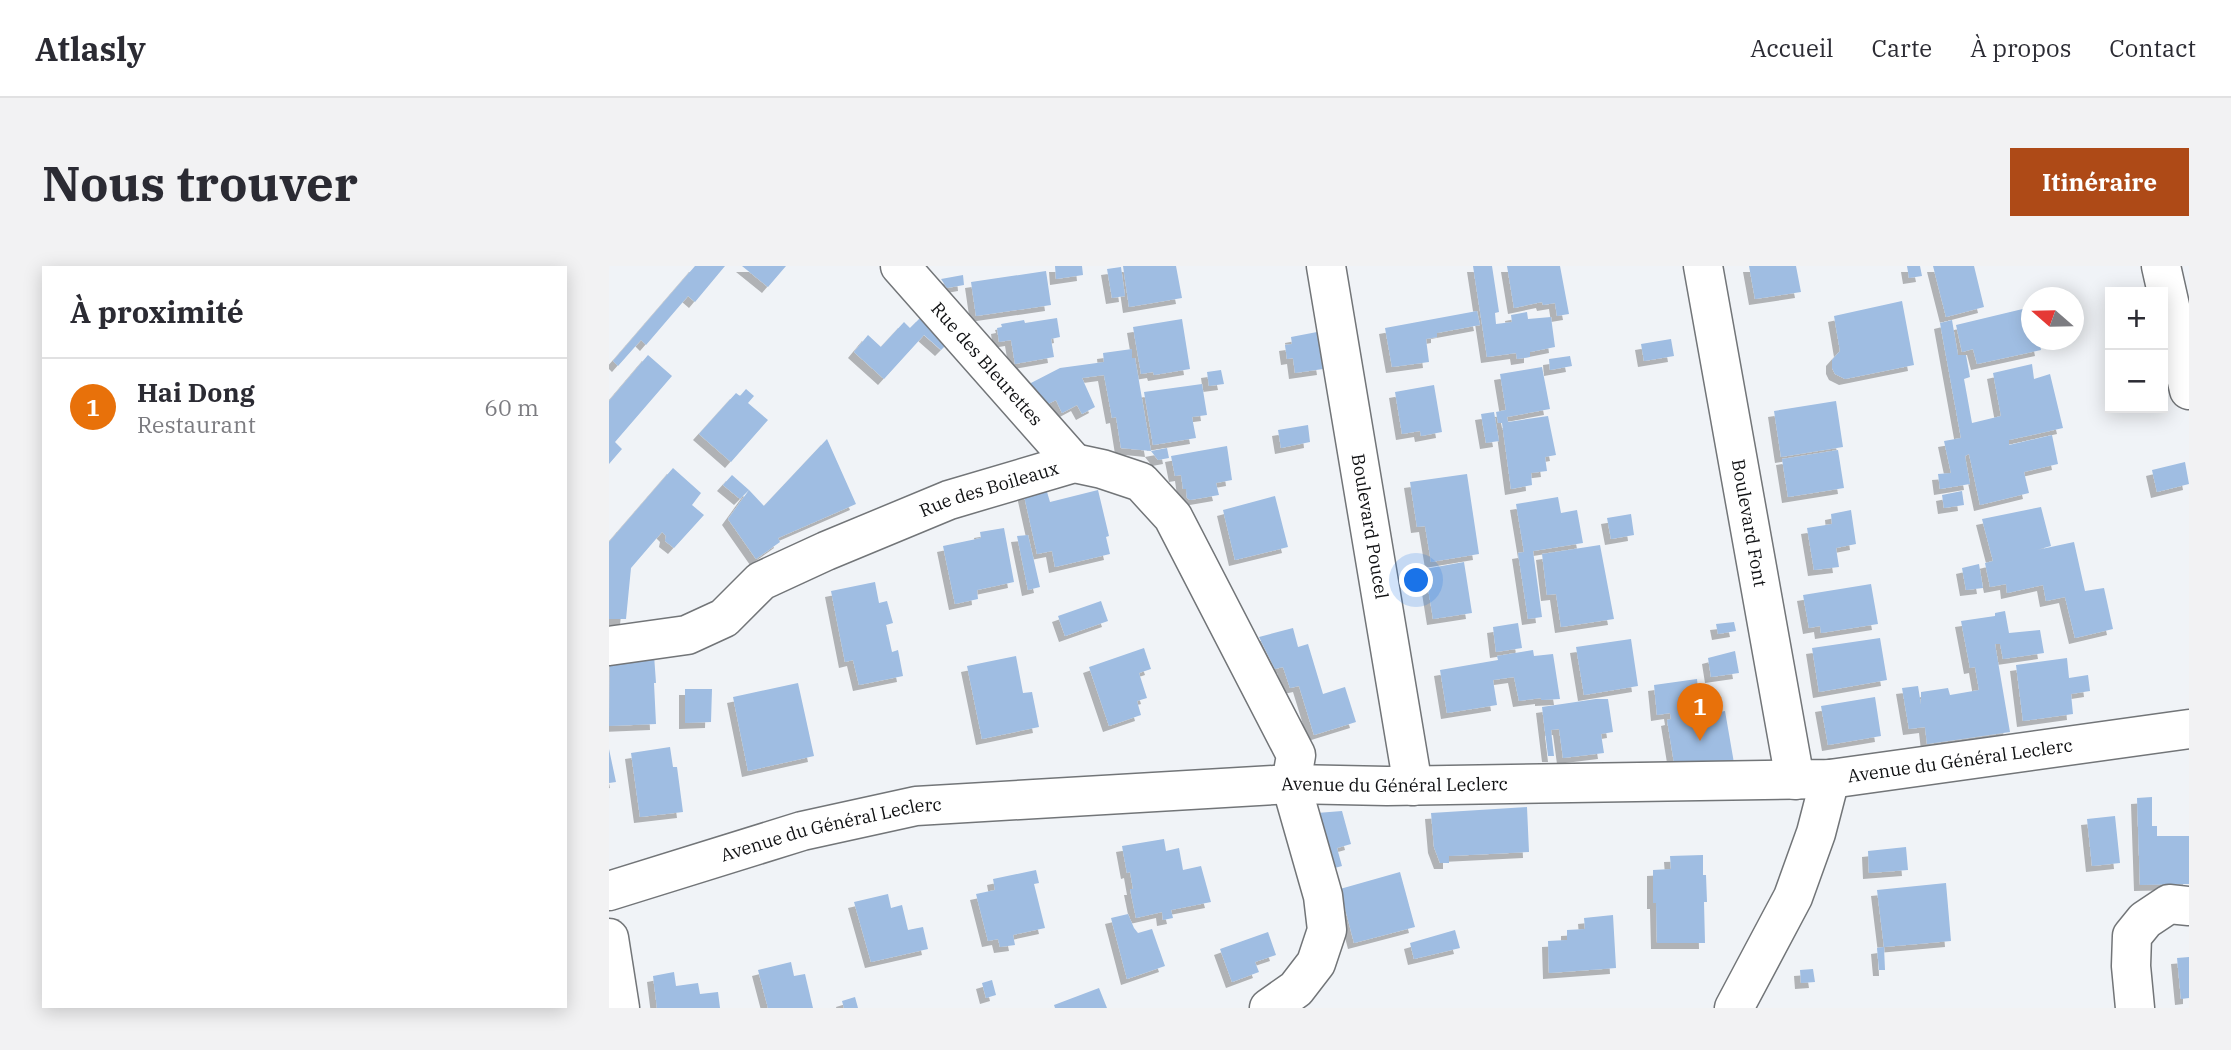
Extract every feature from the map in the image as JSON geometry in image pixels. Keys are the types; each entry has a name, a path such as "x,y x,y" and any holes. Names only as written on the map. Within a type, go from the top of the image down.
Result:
{"street":[{"name":"Rue des Bleurettes","path":"900,266 1074,463"},
{"name":"Boulevard Poucel","path":"1326,266 1413,786"},
{"name":"Boulevard Font","path":"1703,266 1812,780"},
{"path":"2161,266 2189,390"},
{"name":"Rue des Boileaux","path":"609,646 687,635 724,618 761,581 949,500 1074,463 1102,468 1141,482 1173,517 1296,755 1290,784"},
{"name":"Avenue du Général Leclerc","path":"609,891 802,831 916,806 1290,784 1413,786 1812,780 2189,729"},
{"path":"1734,1008 1793,897 1816,833 1812,780"},
{"path":"1269,1008 1296,989 1316,963 1327,930 1323,897 1290,784"},
{"path":"2135,1008 2131,967 2132,936 2145,920 2169,904 2189,906"},
{"path":"609,938 620,1008"}],"building":[{"path":"695,266 725,266 695,302 688,296 646,345 641,340 618,366 613,361"},
{"path":"742,266 786,266 768,287"},
{"path":"1055,266 1082,266 1083,275 1056,279"},
{"path":"1123,266 1176,266 1182,298 1129,307"},
{"path":"1473,266 1492,266 1499,312 1495,313 1496,324 1512,322 1511,315 1527,312 1528,319 1551,317 1555,347 1530,352 1530,357 1517,359 1516,353 1487,357"},
{"path":"1507,266 1560,266 1569,314 1557,316 1555,303 1543,305 1542,302 1514,308"},
{"path":"1749,266 1796,266 1801,292 1755,299"},
{"path":"1907,266 1920,266 1922,276 1909,278"},
{"path":"1933,266 1974,266 1984,307 1946,317"},
{"path":"1121,267 1125,296 1112,298 1107,269"},
{"path":"1046,271 1051,305 976,316 971,282"},
{"path":"963,275 964,285 947,288 941,279"},
{"path":"1902,301 1914,365 1845,379 1835,374 1832,360 1840,351 1834,316"},
{"path":"2021,309 2021,350 2041,350 1977,364 1973,349 1962,352 1956,325"},
{"path":"1477,311 1480,325 1437,333 1437,337 1426,339 1429,362 1392,367 1385,328"},
{"path":"922,316 932,327 930,329 947,344 941,350 924,335 884,379 854,352 868,335 881,347 904,322 910,328"},
{"path":"1057,318 1060,337 1051,339 1054,357 1015,364 1011,340 999,342 997,328 1002,327 1001,324"},
{"path":"1182,319 1190,369 1154,375 1153,372 1141,374 1133,327"},
{"path":"1952,320 1958,355 1966,355 1970,377 1964,379 1972,423 2001,416 1993,373 2032,364 2034,379 2050,374 2063,428 2009,440 2009,445 2052,435 2058,464 2024,472 2029,493 1980,505 1969,454 1965,456 1970,484 1940,489 1938,474 1951,473 1944,441 1961,438 1940,323"},
{"path":"1317,332 1323,369 1295,373 1293,358 1287,359 1285,345 1292,344 1291,337"},
{"path":"1671,339 1674,356 1644,361 1641,344"},
{"path":"1132,349 1151,451 1121,448 1116,417 1112,418 1104,375 1082,378 1095,407 1082,414 1077,405 1062,413 1056,400 1048,404 1029,384 1060,368 1104,362 1103,353"},
{"path":"648,355 672,376 615,442 622,449 609,464 609,401"},
{"path":"1570,356 1572,366 1550,370 1549,359"},
{"path":"1542,367 1550,409 1507,417 1508,422 1548,416 1556,455 1545,457 1547,471 1531,473 1532,485 1511,489 1502,423 1498,423 1496,412 1506,410 1500,374"},
{"path":"1221,370 1224,384 1209,386 1207,372"},
{"path":"1202,384 1207,415 1192,417 1196,438 1153,445 1144,392"},
{"path":"1434,385 1442,432 1421,436 1420,431 1402,434 1395,392"},
{"path":"746,389 754,396 748,403 768,420 731,462 699,434 736,393 740,396"},
{"path":"1836,401 1843,447 1781,457 1774,411"},
{"path":"1494,412 1499,441 1486,443 1481,414"},
{"path":"1308,425 1310,442 1281,448 1278,430"},
{"path":"827,439 856,504 778,538 780,542 756,559 728,519 749,490 764,506"},
{"path":"1227,446 1232,480 1216,483 1219,495 1190,500 1187,498 1181,475 1175,476 1171,456"},
{"path":"1167,448 1169,458 1158,460 1151,451"},
{"path":"1838,450 1844,488 1788,497 1782,459"},
{"path":"2185,462 2189,484 2157,492 2152,470"},
{"path":"673,468 701,493 692,505 704,515 674,548 665,541 666,536 662,532 631,568 626,619 609,619 609,542"},
{"path":"1467,474 1479,554 1431,562 1425,526 1417,527 1410,482"},
{"path":"732,475 749,490 740,499 723,485"},
{"path":"1045,485 1050,502 1098,490 1109,536 1106,537 1110,554 1055,567 1052,551 1037,554 1023,491"},
{"path":"1962,491 1964,505 1944,508 1942,495"},
{"path":"1275,496 1288,547 1235,560 1223,510"},
{"path":"1558,497 1561,513 1577,510 1583,543 1533,551 1542,617 1528,619 1518,553 1524,552 1516,504"},
{"path":"2041,507 2051,546 2037,550 2074,542 2085,591 2104,588 2113,629 2075,638 2065,597 2046,601 2043,585 2007,593 2006,584 1990,587 1985,563 1993,561 1982,519"},
{"path":"1851,510 1856,544 1836,548 1839,567 1814,570 1807,528 1832,524 1831,514"},
{"path":"1631,514 1634,535 1611,539 1607,518"},
{"path":"1004,528 1014,582 977,590 978,599 955,604 943,546 981,538 980,532"},
{"path":"1028,535 1040,587 1028,590 1017,536"},
{"path":"1600,545 1614,619 1561,627 1556,594 1547,595 1542,554"},
{"path":"1464,562 1472,613 1433,619 1425,569"},
{"path":"1979,564 1983,588 1966,590 1962,568"},
{"path":"875,582 879,603 887,601 893,623 886,625 892,652 898,650 903,676 859,685 853,660 845,662 831,591"},
{"path":"1871,584 1878,624 1821,633 1820,626 1809,628 1803,595"},
{"path":"1101,601 1108,621 1065,636 1058,616"},
{"path":"2005,611 2009,633 2040,630 2044,653 2003,659 2000,644 1995,644 2010,732 1927,744 1925,727 1909,729 1902,688 1918,686 1921,705 1921,692 1948,688 1950,695 1979,690 1975,667 1970,668 1961,621 1995,616 1995,613"},
{"path":"1734,622 1736,631 1718,634 1716,624"},
{"path":"1518,623 1522,648 1496,652 1493,627"},
{"path":"1293,628 1298,647 1308,644 1323,694 1345,687 1356,722 1314,735 1299,686 1290,688 1283,667 1275,669 1259,637"},
{"path":"1880,638 1887,680 1819,692 1812,648"},
{"path":"1631,639 1638,686 1584,695 1576,647"},
{"path":"1144,648 1151,669 1139,673 1147,698 1137,701 1141,715 1109,726 1089,667"},
{"path":"1533,650 1534,656 1553,654 1560,699 1519,701 1514,677 1493,680 1497,705 1447,713 1440,670 1498,660 1497,656"},
{"path":"1735,651 1739,673 1711,677 1708,658"},
{"path":"654,655 656,724 609,726 610,658"},
{"path":"1016,656 1023,693 1032,692 1039,727 982,739 967,666"},
{"path":"2067,658 2069,678 2088,675 2090,691 2071,694 2073,714 2023,721 2016,665"},
{"path":"1697,679 1700,707 1717,704 1719,712 1725,711 1734,763 1674,763 1667,720 1671,719 1670,713 1657,715 1654,685"},
{"path":"798,683 814,756 748,771 733,697"},
{"path":"685,689 712,689 711,722 685,723"},
{"path":"1875,697 1881,736 1828,745 1821,706"},
{"path":"1608,699 1613,732 1601,734 1604,753 1563,758 1559,729 1551,730 1554,756 1548,756 1542,707"},
{"path":"670,747 673,767 677,767 683,812 640,817 631,753"},
{"path":"609,749 616,782 609,783"},
{"path":"2152,797 2152,826 2157,826 2157,836 2189,836 2189,884 2140,885 2137,798"},
{"path":"1527,807 1529,852 1449,856 1449,863 1440,863 1434,847 1431,813"},
{"path":"1342,811 1351,844 1337,848 1342,866 1331,869 1317,813"},
{"path":"2115,816 2120,863 2092,866 2087,819"},
{"path":"1164,839 1166,851 1179,848 1183,870 1201,866 1211,902 1171,910 1173,918 1163,920 1162,912 1136,918 1130,889 1133,889 1130,872 1127,873 1122,846"},
{"path":"1906,847 1908,870 1869,873 1868,851"},
{"path":"1703,855 1707,902 1704,902 1705,943 1657,943 1653,870 1671,869 1670,856"},
{"path":"1036,870 1039,883 1034,884 1045,928 1013,935 1015,945 1000,947 998,939 988,941 976,894 995,890 993,879"},
{"path":"1400,872 1415,927 1354,943 1340,889"},
{"path":"1946,883 1951,941 1884,947 1877,890"},
{"path":"888,894 891,908 902,905 908,930 923,927 928,949 871,962 854,902"},
{"path":"1128,914 1138,933 1152,929 1165,966 1127,979 1111,918"},
{"path":"1613,915 1616,968 1549,973 1548,941 1567,940 1567,930 1585,929 1584,918"},
{"path":"1455,930 1460,948 1414,959 1410,943"},
{"path":"1268,932 1276,955 1255,962 1259,972 1232,982 1220,949"},
{"path":"1884,947 1885,970 1879,970 1877,948"},
{"path":"2189,957 2189,998 2181,999 2177,958"},
{"path":"791,962 794,976 805,974 813,1008 768,1008 758,970"},
{"path":"1813,969 1815,982 1801,983 1800,970"},
{"path":"674,972 676,986 698,983 700,994 718,992 720,1008 657,1008 653,976"},
{"path":"992,980 996,995 986,998 982,983"},
{"path":"1099,988 1107,1008 1055,1008 1054,1005"},
{"path":"855,997 858,1008 844,1008 842,1001"}],"place":[{"name":"Hai Dong","path":"1700,741"}]}
